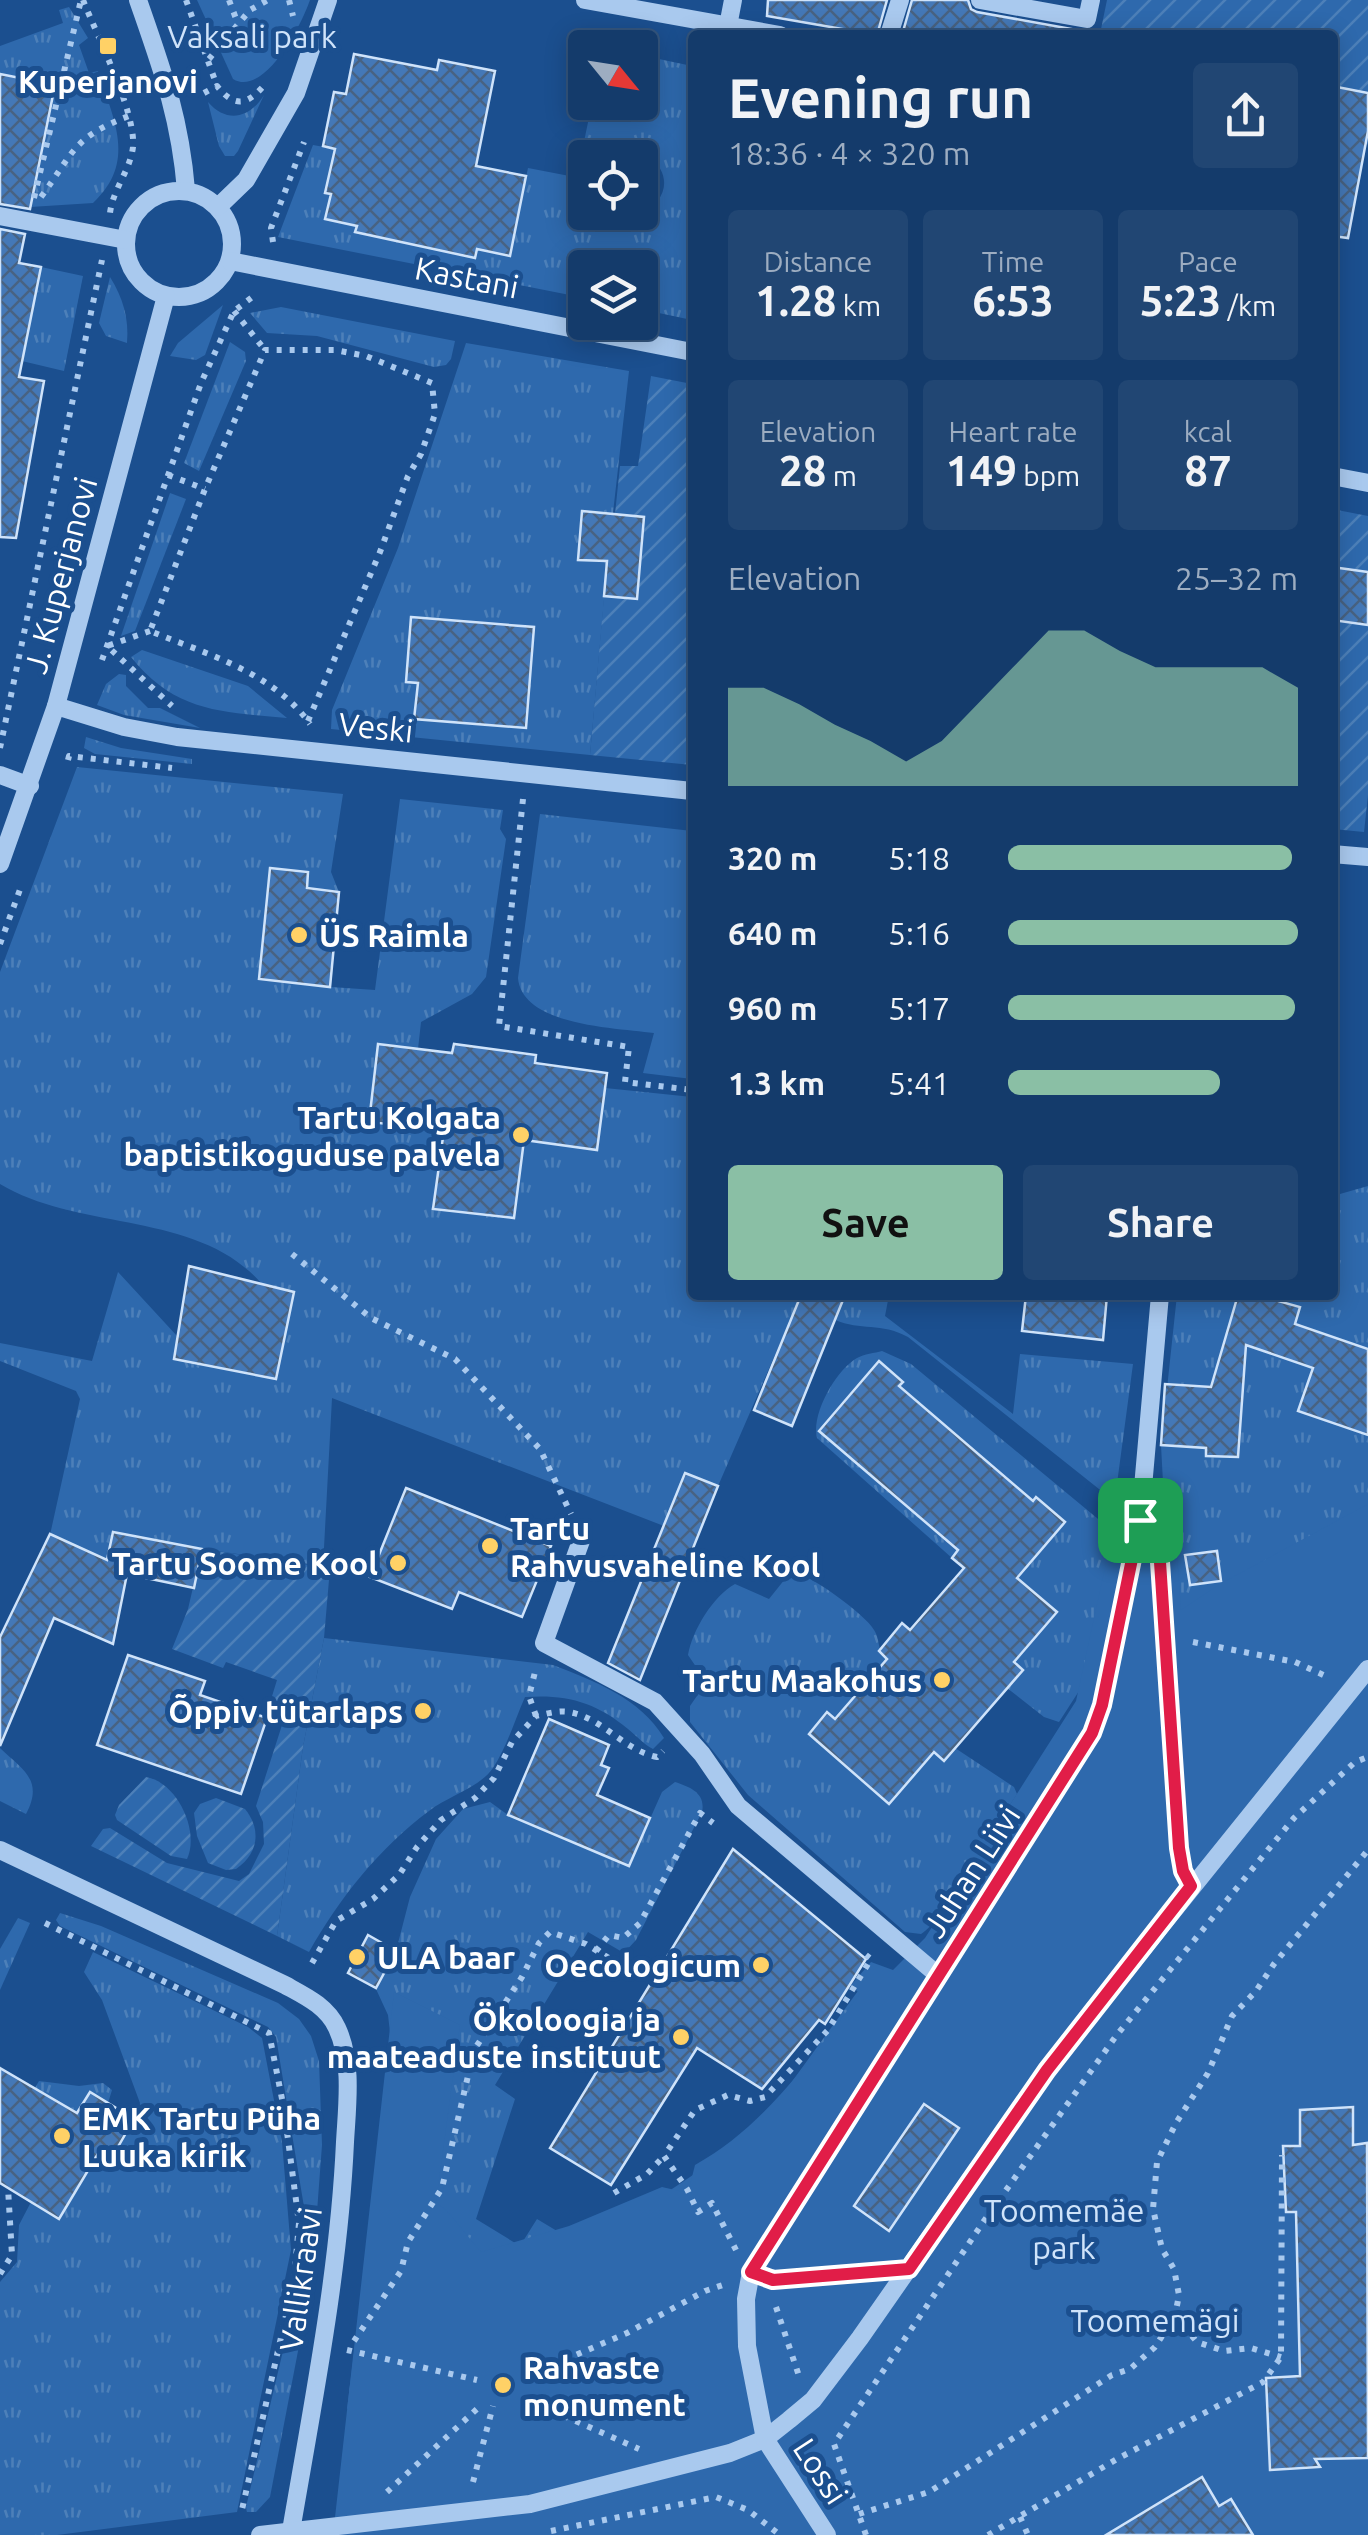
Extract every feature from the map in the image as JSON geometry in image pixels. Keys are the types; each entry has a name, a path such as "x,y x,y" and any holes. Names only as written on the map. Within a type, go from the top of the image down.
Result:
{"street":[{"path":"138,0 173,101 182,140 186,190"},
{"path":"218,208 246,180 296,93 328,0"},
{"path":"584,0 751,30"},
{"path":"728,26 733,0"},
{"path":"891,30 900,0"},
{"path":"980,0 1088,19 1091,0"},
{"path":"186,190 218,208 232,237 230,261 220,278 200,294 166,296 149,289 135,274 116,238 151,198 186,190"},
{"path":"0,216 116,238"},
{"name":"Kastani","path":"230,261 688,351"},
{"name":"J. Kuperjanovi","path":"0,864 56,706 166,296"},
{"path":"1338,477 1368,484"},
{"name":"Veski","path":"56,706 124,727 177,737 688,790"},
{"path":"0,775 30,786"},
{"path":"1338,855 1368,858"},
{"name":"Juhan Liivi","path":"765,2439 747,2346 746,2299 751,2272 1092,1733 1102,1705 1140,1520 1160,1300"},
{"path":"1140,1520 1159,1547 1179,1848 1183,1871 1191,1886"},
{"path":"582,1538 544,1643 654,1702 702,1754 738,1806 939,1976"},
{"path":"260,2535 530,2504 676,2468 765,2439 813,2400 1047,2070 1368,1669"},
{"name":"Vallikraavi","path":"0,1850 285,1985 313,2000 335,2024 346,2064 340,2228 291,2530"},
{"name":"Lossi","path":"765,2439 827,2535"}],"path":[{"path":"82,0 32,210 70,152 94,129 129,116"},
{"path":"0,748 116,238 112,202 130,163 134,141 129,116 82,0"},
{"path":"186,0 217,86 226,98 240,102 254,98 267,82"},
{"path":"229,0 238,24"},
{"path":"208,60 250,10 268,0"},
{"path":"204,93 217,86"},
{"path":"280,245 272,241 272,228 305,138"},
{"path":"102,660 201,383 234,311 248,298 264,293"},
{"path":"234,311 264,350"},
{"path":"150,631 204,489 264,350"},
{"path":"264,350 335,350 366,356 432,382 435,414 421,454 408,476 308,721"},
{"path":"168,475 204,489"},
{"path":"107,646 150,631 258,676 308,721 315,735"},
{"path":"525,772 499,1026 629,1047 625,1082 688,1090"},
{"path":"292,1254 372,1318 455,1360 540,1449 582,1538"},
{"path":"1168,1638 1295,1662 1351,1688"},
{"path":"536,1716 529,1696 537,1663"},
{"path":"312,1963 336,1921 372,1899 399,1875 440,1820 475,1798 494,1778 512,1742 536,1716 567,1711 598,1722 640,1753 656,1757 683,1733"},
{"path":"866,2535 834,2444 1068,2100 1294,1818 1355,1762 1368,1757"},
{"path":"596,1950 609,1935 622,1938 640,1922 700,1814"},
{"path":"859,2514 929,2492 1112,2374 1130,2368 1155,2347 1175,2316 1179,2295 1174,2269 1162,2249 1152,2209 1156,2162 1208,2073 1232,2016 1256,1992 1274,1964 1368,1850"},
{"path":"46,1923 269,2033 284,2108 298,2241 294,2280 240,2520"},
{"path":"349,2351 401,2272 408,2242 442,2188 474,2050 550,1932 596,1950 646,1981"},
{"path":"614,2193 647,2174 695,2110 728,2095 750,2101 765,2098 828,2030 868,1964"},
{"path":"664,2156 698,2212 712,2202 729,2238"},
{"path":"988,2535 1117,2459 1262,2382 1281,2357 1282,2156"},
{"path":"0,2274 12,2255 8,2188"},
{"path":"776,2268 775,2306 799,2377"},
{"path":"529,2375 751,2272 773,2280 909,2269 950,2270"},
{"path":"1175,2316 1197,2342 1224,2351 1251,2348 1281,2357"},
{"path":"321,2345 477,2380"},
{"path":"528,2400 676,2468 716,2497 748,2510 780,2535"},
{"path":"470,2493 493,2406"},
{"path":"359,2524 390,2488 478,2408"},
{"path":"538,2532 716,2497"},
{"path":"1020,2517 1028,2535"}],"green space":[{"name":"Vaksali park","path":"197,0 310,0 280,56 257,78 245,82 233,79"},
{"path":"1107,0 1368,0 1368,145 1366,142 1338,156 1338,30 1101,30"},
{"path":"69,7 88,38 79,45 89,73 98,71 115,124 115,172 93,203 30,207 55,85 0,74 0,46 63,23 59,10"},
{"path":"658,59 688,65 688,319 658,313 658,250 568,250 568,295 278,237 313,145 335,149 325,192 331,194 325,219 357,226 356,232 474,258 477,249 510,256 528,168 568,176 568,230 658,230 658,200 664,179 658,166 658,140 584,140 588,120 658,120"},
{"path":"264,95 238,151 234,156 225,156 208,102 223,113 238,115 252,109"},
{"path":"41,267 83,276 64,371 22,361"},
{"path":"110,277 124,308 127,343 106,336 99,323"},
{"path":"223,305 205,355 196,360 170,356 178,343"},
{"path":"281,307 455,341 451,359 446,365 434,367 317,336 267,333 250,313"},
{"path":"230,342 245,352 246,361 199,471 184,463"},
{"path":"466,343 629,371 590,755 331,729 332,710 398,548"},
{"path":"651,376 688,383 688,765 590,755 604,596 636,599 644,518 615,514 620,466 638,466"},
{"path":"170,493 186,499 135,631 121,636"},
{"path":"1338,510 1368,516 1368,795 1364,832 1338,829"},
{"path":"142,650 248,686 287,718 220,711 182,699 148,675 131,657"},
{"path":"119,674 126,675 126,686 148,708 160,708 200,728 124,715 97,705 106,684"},
{"path":"86,737 121,748 192,759 192,764 95,754 84,748"},
{"path":"77,767 343,794 331,872 339,892 331,987 375,990 400,799 503,810 500,829 506,839 486,977 472,994 421,1022 418,1049 378,1044 369,1121 444,1130 433,1209 513,1218 524,1140 597,1150 605,1088 688,1097 688,1300 799,1300 718,1486 685,1473 664,1526 332,1398 323,1566 114,1532 107,1560 50,1535 80,1399 76,1391 0,1361 0,1343 92,1361 118,1272 177,1336 174,1359 262,1284 236,1260 205,1244 172,1232 66,1209 0,1184 0,972"},
{"path":"540,814 688,831 688,1079 643,1073 654,1033 596,1026 553,1015 523,994 518,978"},
{"path":"1368,1186 1368,1642 1241,1797 1169,1593 1161,1445 1176,1300 1338,1300 1338,1195"},
{"path":"843,1300 888,1300 885,1316 1013,1414 1020,1354 1133,1364 1116,1491 1106,1494 1099,1489 908,1337 835,1320"},
{"path":"882,1351 911,1364 1115,1533 1079,1691 1059,1722 1044,1717 1007,1688 1014,1662 1057,1612 1017,1578 1033,1501 899,1387 903,1382 879,1361 958,1550 952,1558 817,1438 821,1405 841,1372 857,1358"},
{"name":"Toomemäe park","path":"1368,1504 1368,2535 333,2535 394,1992 460,2025 436,2202 481,2252 569,2226 662,2187 688,2193 695,2165 744,2131 805,2065 860,1994 851,1985 871,1962 893,1970 925,1938 1076,1701 1113,1531 1175,1527 1181,1610 1220,1584"},
{"path":"202,1549 330,1568 324,1638 303,1747 277,1936 91,1846 103,1829 110,1828 167,1863 239,1881 249,1874 264,1844 263,1822 256,1806 283,1722 281,1712 269,1706 277,1680 226,1662 223,1668 172,1649 188,1609"},
{"path":"795,1572 826,1588 860,1615 874,1630 887,1659 835,1719 827,1713 809,1735 889,1804 934,1752 944,1761 955,1748 1014,1787 1017,1794 957,1891 921,1934 905,1932 748,1795 690,1722 690,1706 699,1693 701,1674 688,1655 705,1615 735,1584 769,1599"},
{"path":"324,1638 553,1665 629,1702 664,1738 653,1749 592,1706 554,1697 525,1697 493,1768 480,1781 429,1811 393,1841 347,1894 309,1952 277,1936 303,1747"},
{"path":"0,1748 32,1784 26,1814 0,1801"},
{"path":"146,1777 167,1788 183,1809 190,1835 187,1859 171,1856 117,1820 119,1805"},
{"path":"675,1782 699,1795 702,1812 636,1940 624,1953 588,1932 495,2085 515,2099 476,2219 520,2246 537,2219 562,2234 663,2195 753,2135 874,1969 798,2157 347,2409 392,2049 388,2015 376,1989 396,1951 410,1897 436,1839 463,1809 490,1802 508,1815 629,1866 662,1792"},
{"path":"216,1798 245,1809 254,1825 253,1849 236,1869 226,1870 208,1863 197,1836 194,1813 200,1804"},
{"path":"60,1913 101,1926 278,2003 299,2019 311,2036 319,2061 322,2145 312,2278 270,2497 256,2512 247,2512 246,2507 296,2296 306,2219 276,2037 268,2027 60,1926 56,1920"},
{"path":"18,1918 30,1923 0,1990 0,1949"},
{"path":"93,1952 248,2027 262,2038 282,2142 291,2250 237,2512 57,2535 0,2535 0,2282 17,2262 19,2225 31,2202 59,2219 99,2152 111,2158 140,2103 102,2000 84,1972"},
{"path":"39,2081 79,2086 103,2083 112,2090 108,2103 90,2092 77,2113 35,2088"}],"building":[{"path":"768,0 887,0 878,30 848,30 767,16"},
{"path":"912,0 968,0 977,12 1077,30 903,30"},
{"path":"354,54 437,70 439,60 495,71 476,166 526,176 510,256 477,249 475,258 355,232 357,226 325,219 331,194 325,193 335,149 323,146 334,92 346,94"},
{"path":"0,74 55,85 30,209 0,204"},
{"path":"1338,87 1368,93 1368,131 1348,238 1338,237"},
{"path":"0,229 25,234 19,263 41,267 19,377 44,381 16,538 0,537"},
{"path":"582,511 644,517 637,599 604,596 607,561 578,560"},
{"path":"1338,568 1368,572 1368,625 1338,621"},
{"path":"411,617 534,627 526,728 414,719 418,683 406,682"},
{"name":"ÜS Raimla","path":"270,868 308,872 307,888 339,892 330,987 259,979"},
{"name":"Tartu Kolgata baptistikoguduse palvela","path":"378,1044 452,1053 454,1044 536,1055 535,1063 607,1073 597,1150 524,1140 514,1218 433,1209 444,1130 369,1122"},
{"path":"189,1266 294,1292 276,1379 174,1359"},
{"path":"799,1300 843,1300 792,1426 754,1410"},
{"path":"1025,1300 1107,1300 1103,1340 1022,1331"},
{"path":"1237,1300 1274,1300 1300,1307 1295,1324 1368,1349 1368,1435 1298,1411 1313,1368 1246,1345 1238,1457 1206,1456 1206,1448 1161,1445 1165,1384 1211,1387"},
{"path":"879,1361 903,1382 899,1386 1033,1501 1036,1497 1065,1522 1017,1578 1057,1612 1014,1662 1023,1670 944,1761 934,1752 889,1804 809,1734 827,1712 835,1719 887,1659 879,1651 902,1623 910,1630 964,1568 952,1558 958,1550 819,1431"},
{"path":"685,1473 718,1486 640,1680 608,1663"},
{"path":"406,1488 551,1546 522,1617 459,1592 452,1609 370,1577"},
{"path":"113,1532 202,1549 194,1588 127,1574 113,1644 54,1618 0,1746 0,1637 50,1534 107,1560"},
{"path":"1217,1551 1221,1581 1190,1585 1185,1555"},
{"path":"128,1655 205,1681 200,1695 267,1718 241,1794 97,1745"},
{"path":"549,1719 609,1745 601,1765 609,1768 597,1795 650,1818 629,1866 508,1815"},
{"name":"Oecologicum","path":"733,1849 866,1959 825,2024 819,2020 762,2089 697,2048 611,2185 550,2148"},
{"path":"368,1935 396,1951 376,1988 348,1973"},
{"name":"EMK Tartu Püha Luuka kirik","path":"0,2068 77,2113 90,2092 134,2119 111,2159 99,2152 59,2219 0,2183"},
{"path":"924,2104 959,2128 889,2231 854,2206"},
{"path":"1353,2107 1353,2145 1367,2143 1368,2458 1315,2459 1320,2467 1270,2470 1266,2378 1300,2376 1296,2212 1286,2212 1283,2146 1300,2146 1300,2110"},
{"path":"1202,2477 1219,2506 1231,2499 1253,2535 1106,2535"}],"place":[{"name":"Kuperjanovi","path":"108,46"},
{"name":"ÜS Raimla","path":"299,935"},
{"name":"Tartu Kolgata baptistikoguduse palvela","path":"521,1135"},
{"name":"Tartu Rahvusvaheline Kool","path":"490,1546"},
{"name":"Tartu Soome Kool","path":"398,1563"},
{"name":"Tartu Maakohus","path":"942,1680"},
{"name":"Õppiv tütarlaps","path":"423,1711"},
{"name":"ULA baar","path":"357,1957"},
{"name":"Oecologicum","path":"761,1965"},
{"name":"Ökoloogia ja maateaduste instituut","path":"681,2037"},
{"name":"EMK Tartu Püha Luuka kirik","path":"62,2136"},
{"name":"Rahvaste monument","path":"503,2385"}],"route":[{"path":"1140,1520 1159,1547 1179,1848 1183,1871 1191,1886 1047,2070 909,2269 773,2280 751,2272 1092,1733 1102,1705 1140,1520"}],"park label":[{"name":"Toomemägi","path":"1155,2320"}]}
